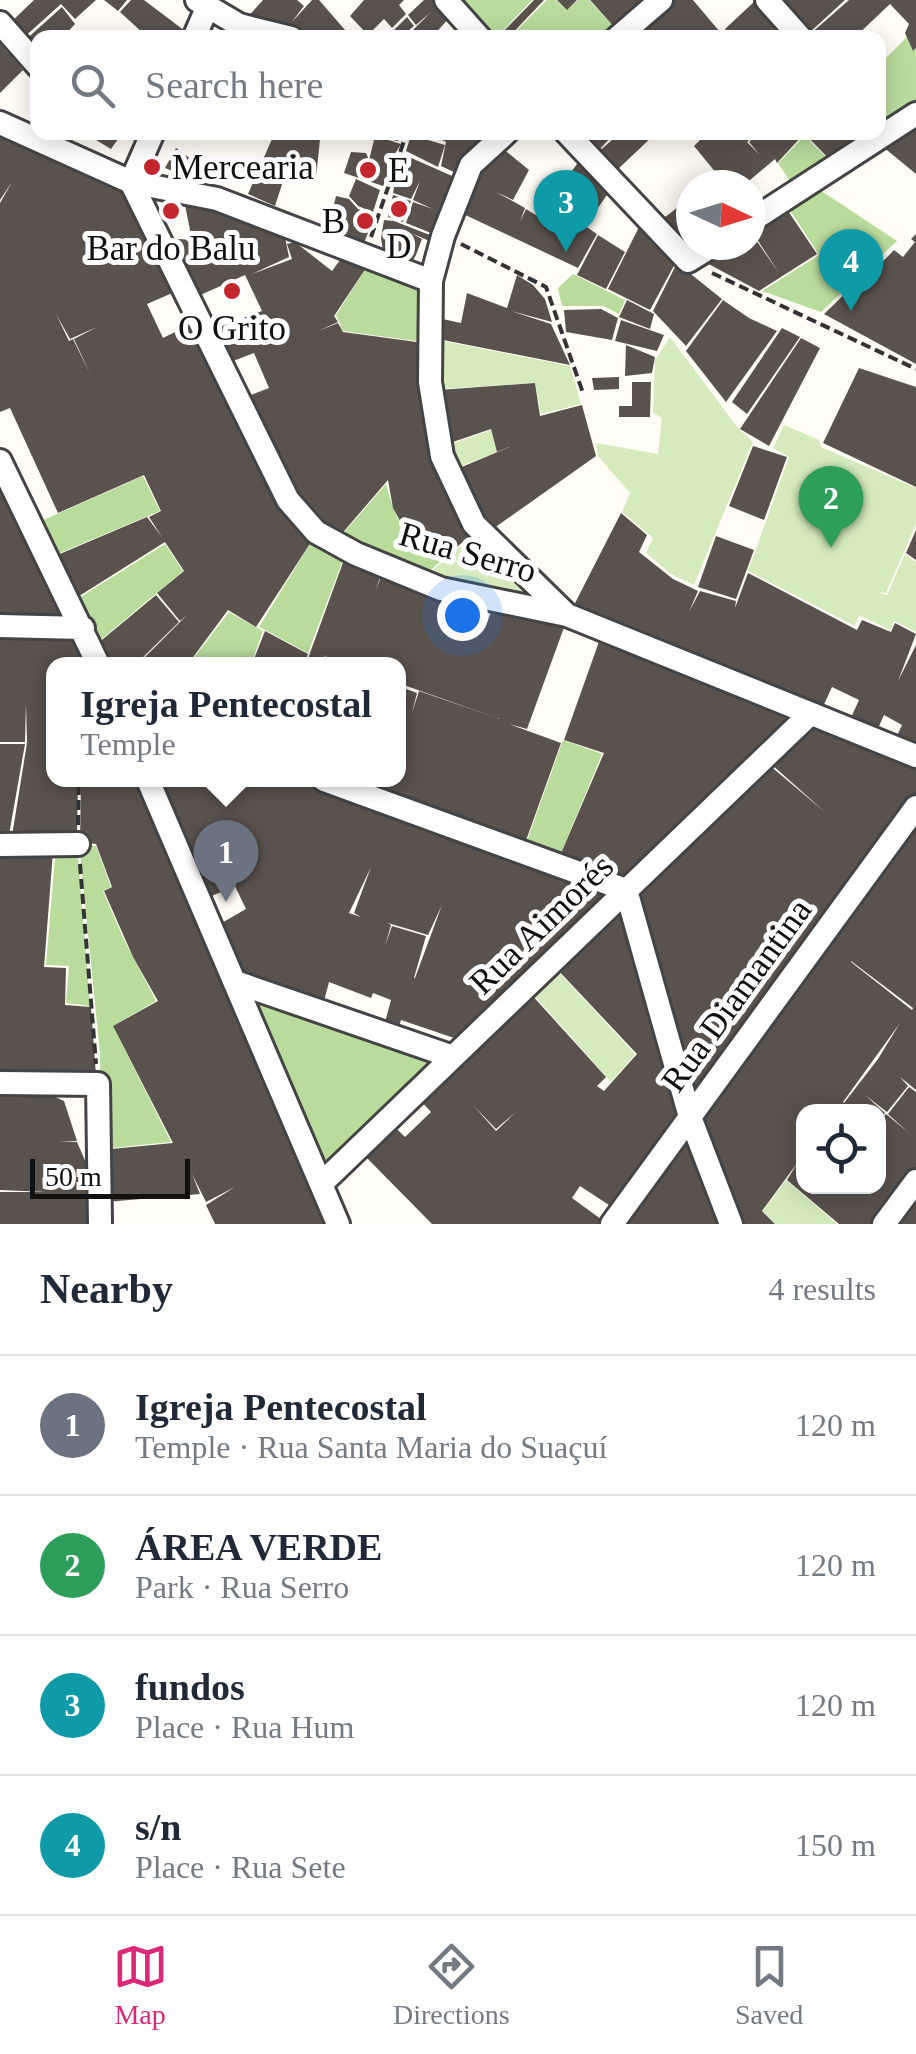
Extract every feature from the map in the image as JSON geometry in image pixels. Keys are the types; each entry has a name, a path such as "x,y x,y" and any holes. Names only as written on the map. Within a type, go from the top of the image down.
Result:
{"street":[{"path":"446,0 473,30"},
{"path":"626,30 661,0"},
{"path":"767,0 794,30"},
{"path":"196,30 202,4 239,25 259,30"},
{"path":"0,24 30,57"},
{"path":"886,127 916,114"},
{"path":"0,123 30,136"},
{"path":"38,140 132,182 217,200 432,281"},
{"path":"132,182 150,140"},
{"path":"498,140 470,165 443,236 432,281 430,382 442,456 474,524 566,614"},
{"path":"574,140 688,262 691,260"},
{"path":"766,210 866,140"},
{"name":"Rua Serro","path":"132,182 288,500 316,532 356,554 441,589 566,614 916,756"},
{"path":"0,461 95,657"},
{"path":"0,626 83,628"},
{"name":"Rua Aimorés","path":"321,1184 810,714"},
{"path":"151,787 338,1224"},
{"path":"343,787 626,890 690,1117 731,1224"},
{"name":"Rua Diamantina","path":"612,1224 916,807"},
{"path":"0,845 78,844"},
{"path":"235,982 453,1057"},
{"path":"0,1083 98,1084 100,1224"},
{"path":"884,1224 916,1180"}],"path":[{"path":"365,256 404,140"},
{"path":"443,236 546,287 583,392"},
{"path":"688,262 916,369"},
{"path":"79,787 78,844 98,1084"}],"green space":[{"path":"457,0 532,0 504,30 484,30"},
{"path":"547,0 556,0 567,10 578,0 589,0 616,29 615,30 517,30"},
{"path":"907,37 913,51 916,49 916,111 886,123 886,58"},
{"path":"801,140 809,140 831,162 793,186 778,163"},
{"path":"817,188 897,241 821,312 762,291 819,255 788,207"},
{"path":"368,265 424,287 423,342 343,331 336,315"},
{"path":"573,274 625,300 619,314 603,306 562,306 558,288"},
{"path":"670,337 738,428 753,442 694,585 671,574 646,553 653,538 622,512 630,493 598,456 596,443 658,454 662,418 653,413 655,360"},
{"path":"438,340 570,366 581,404 541,414 535,383 439,389"},
{"path":"784,425 819,440 821,447 916,488 916,524 886,593 878,592 887,595 905,554 916,562 916,632 894,621 890,630 859,615 855,626 748,571 789,457 773,448"},
{"path":"491,430 497,452 456,468 448,445"},
{"path":"143,476 160,511 55,555 39,522"},
{"path":"386,484 404,529 441,561 426,574 340,537"},
{"path":"474,534 539,602 427,575"},
{"path":"313,539 344,557 308,653 259,627"},
{"path":"165,544 183,571 97,643 77,599"},
{"path":"229,612 263,631 254,657 194,657"},
{"path":"563,740 602,754 559,858 525,846"},
{"path":"79,843 96,846 111,887 103,891 156,1001 113,1026 171,1142 101,1149 100,1054"},
{"path":"56,845 77,845 90,1006 66,1003 69,966 46,965"},
{"path":"556,969 635,1054 611,1082 531,992"},
{"path":"249,995 441,1061 324,1168"},
{"path":"786,1180 796,1189 796,1194 802,1194 837,1224 775,1224 763,1211"}],"building":[{"path":"34,0 96,0 75,19 61,4 21,40 9,24"},
{"path":"104,0 127,0 118,11"},
{"path":"131,0 144,0 184,30 140,30 120,12"},
{"path":"263,0 297,0 304,6 291,23 312,0 319,0 345,30 298,30 285,24 246,19"},
{"path":"364,0 404,0 399,5 406,14 392,28 384,19 373,30 363,30 350,16"},
{"path":"424,0 436,0 451,16 438,30 413,30 431,12 416,25 408,15"},
{"path":"534,0 544,0 516,30 505,30"},
{"path":"557,0 577,0 567,10"},
{"path":"590,0 641,0 645,5 616,29"},
{"path":"672,0 693,0 718,30 637,30"},
{"path":"759,0 784,30 726,30"},
{"path":"777,0 845,0 812,30 804,30"},
{"path":"849,0 916,0 913,51 905,33 909,24 890,4 862,30 815,30"},
{"path":"62,7 75,24 69,30 36,30"},
{"path":"407,17 414,26 409,30 394,30"},
{"path":"30,36 30,52 22,43"},
{"path":"0,44 23,70 0,93"},
{"path":"916,123 916,174 882,146"},
{"path":"0,130 126,187 177,291 147,304 163,338 193,323 313,539 256,627 228,610 193,657 145,657 187,615 180,621 157,593 184,571 165,542 76,598 55,556 147,517 162,537 149,517 161,511 144,475 58,513 10,408 0,412 0,203 12,182 0,200","holes":["56,314 70,339 97,327 74,339 90,374 73,339 69,341"]},
{"path":"96,140 117,140 111,149"},
{"path":"272,140 320,140 316,179 286,172 275,206 248,194"},
{"name":"E","path":"374,140 401,144 393,157 397,161 383,186 344,173 351,152 366,153 369,160"},
{"path":"409,140 445,145 438,167 406,151"},
{"path":"442,140 488,140 460,175 441,166 446,142"},
{"path":"582,140 608,140 595,154"},
{"path":"612,140 649,140 614,173 596,154"},
{"path":"700,140 749,140 747,142 759,154 749,142 751,140 798,140 777,163 775,159 762,170 714,170 694,146"},
{"path":"811,140 864,140 831,161"},
{"path":"501,147 529,170 513,200 496,192 525,208 520,222 526,209 539,217 582,157 612,188 585,226 597,234 578,268 461,213 482,164"},
{"path":"176,148 191,159 182,175 165,168"},
{"path":"400,153 459,179 436,235 406,223 413,202 433,209 413,200 420,181 411,199 393,193"},
{"path":"356,179 380,190 373,212 358,206 349,196"},
{"name":"D","path":"393,195 411,201 403,222 388,217"},
{"path":"336,196 375,215 364,243 329,225"},
{"path":"184,200 284,232 289,257 252,274 292,259 287,244 295,242 332,271 343,256 368,265 334,316 338,322 318,331 338,323 343,332 424,343 473,533 441,561 409,537 393,508 388,480 339,537 325,529 298,500 246,397 269,388 254,353 228,363 212,330 262,311 245,275 196,297 166,238 192,240"},
{"path":"786,208 817,254 759,291 703,261 766,260 766,254 779,273 766,253 766,221"},
{"path":"676,209 676,238 660,221"},
{"path":"384,220 435,237 434,243 411,233 422,239 416,255 411,264 400,261 407,250 399,259 383,251"},
{"path":"641,223 676,262 650,310 608,289"},
{"path":"916,234 916,364 824,314 894,250 903,257 915,242 911,239"},
{"path":"598,235 625,252 606,289 577,275"},
{"path":"677,263 722,299 686,346 653,311"},
{"path":"517,275 545,299 552,322 511,311 551,324 570,365 438,339 438,318 461,323 467,293 507,308"},
{"path":"627,300 654,314 650,329 619,317"},
{"path":"723,300 777,331 726,402 686,351"},
{"path":"601,309 618,318 612,340 566,332 564,310"},
{"path":"621,320 664,335 657,351 615,341"},
{"path":"782,328 800,337 747,414 732,402"},
{"path":"801,338 820,348 769,446 740,429"},
{"path":"626,345 655,357 652,373 625,376"},
{"path":"859,368 916,387 916,487 823,443"},
{"path":"619,377 619,389 594,390 592,378"},
{"path":"632,382 651,382 650,417 619,417 619,406 632,406"},
{"path":"535,383 540,416 582,405 596,456 490,531 457,469 526,440 497,452 491,429 447,444 439,390"},
{"path":"753,446 787,457 764,520 729,506"},
{"path":"0,477 71,620 0,619"},
{"path":"621,513 647,535 639,552 673,579 698,591 689,612 700,591 736,601 735,608 748,573 857,630 862,620 891,632 895,623 916,634 898,681 916,645 916,749 895,740 902,725 884,715 876,733 849,722 859,700 832,687 821,711 572,609"},
{"path":"916,530 916,560 906,553"},
{"path":"716,536 754,550 736,599 698,587"},
{"path":"345,557 381,573 376,590 382,573 458,600 451,616 485,628 493,607 566,622 527,729 509,724 561,743 524,846 364,787 406,787 406,689 417,693 412,713 419,691 500,719 406,686 406,657 309,657"},
{"path":"156,595 179,622 143,657 103,657 97,644"},
{"path":"265,631 308,654 307,657 255,657"},
{"path":"0,634 78,635 81,657 46,657 46,787 78,787 77,837 12,836 27,743 26,703 25,742 0,742"},
{"path":"601,636 797,716 624,882 559,858 604,753 564,740"},
{"path":"812,723 916,765 916,795 693,1101 635,893 768,764 826,813 770,763"},
{"path":"0,744 25,744 9,835 0,835"},
{"path":"81,787 143,787 330,1224 215,1224 206,1205 235,1187 206,1202 192,1174 200,1194 106,1202 101,1150 173,1143 113,1026 158,1001 133,957 104,891 112,887 96,844 80,842"},
{"path":"159,787 321,787 613,893 460,1040 401,1020 398,1030 384,1026 391,1000 373,993 371,998 329,982 323,1005 240,977 218,925 246,909 235,886 207,898","holes":["371,867 354,913 361,917 349,913","442,905 415,978 426,936 392,926 385,946 391,925 388,923 428,935"]},
{"path":"916,820 916,1090 900,1077 908,1086 887,1112 886,1104 877,1104 865,1095 875,1104 796,1104 796,1165 762,1211 775,1224 739,1224 698,1118","holes":["851,962 913,1008 912,1010","900,1023 878,1059 844,1103"]},
{"path":"0,852 53,852 44,967 66,968 65,1005 91,1007 96,1075 0,1074"},
{"path":"623,904 682,1116 615,1209 580,1186 572,1198 603,1224 432,1224 363,1154 393,1125 405,1137 431,1112 419,1099 530,993 606,1077 597,1086 604,1091 637,1054 556,968"},
{"path":"909,1087 916,1092 916,1170 874,1224 839,1224 804,1194 886,1194 886,1114 909,1133 888,1114"},
{"path":"0,1090 51,1095 64,1101 77,1141 59,1142 77,1142 87,1165 93,1224 0,1224 0,1192 46,1192 0,1190"},
{"path":"688,1132 723,1224 621,1224"},
{"path":"796,1165 796,1188 787,1180"},
{"path":"916,1193 916,1224 893,1224"}],"place":[{"name":"Mercearia","path":"152,167"},
{"name":"E","path":"368,170"},
{"name":"D","path":"399,209"},
{"name":"Bar do Balu","path":"171,211"},
{"name":"B","path":"365,221"},
{"name":"fundos","path":"566,252"},
{"name":"O Grito","path":"232,291"},
{"name":"s/n","path":"851,311"},
{"name":"ÁREA VERDE","path":"831,548"},
{"name":"Igreja Pentecostal","path":"226,902"}]}
